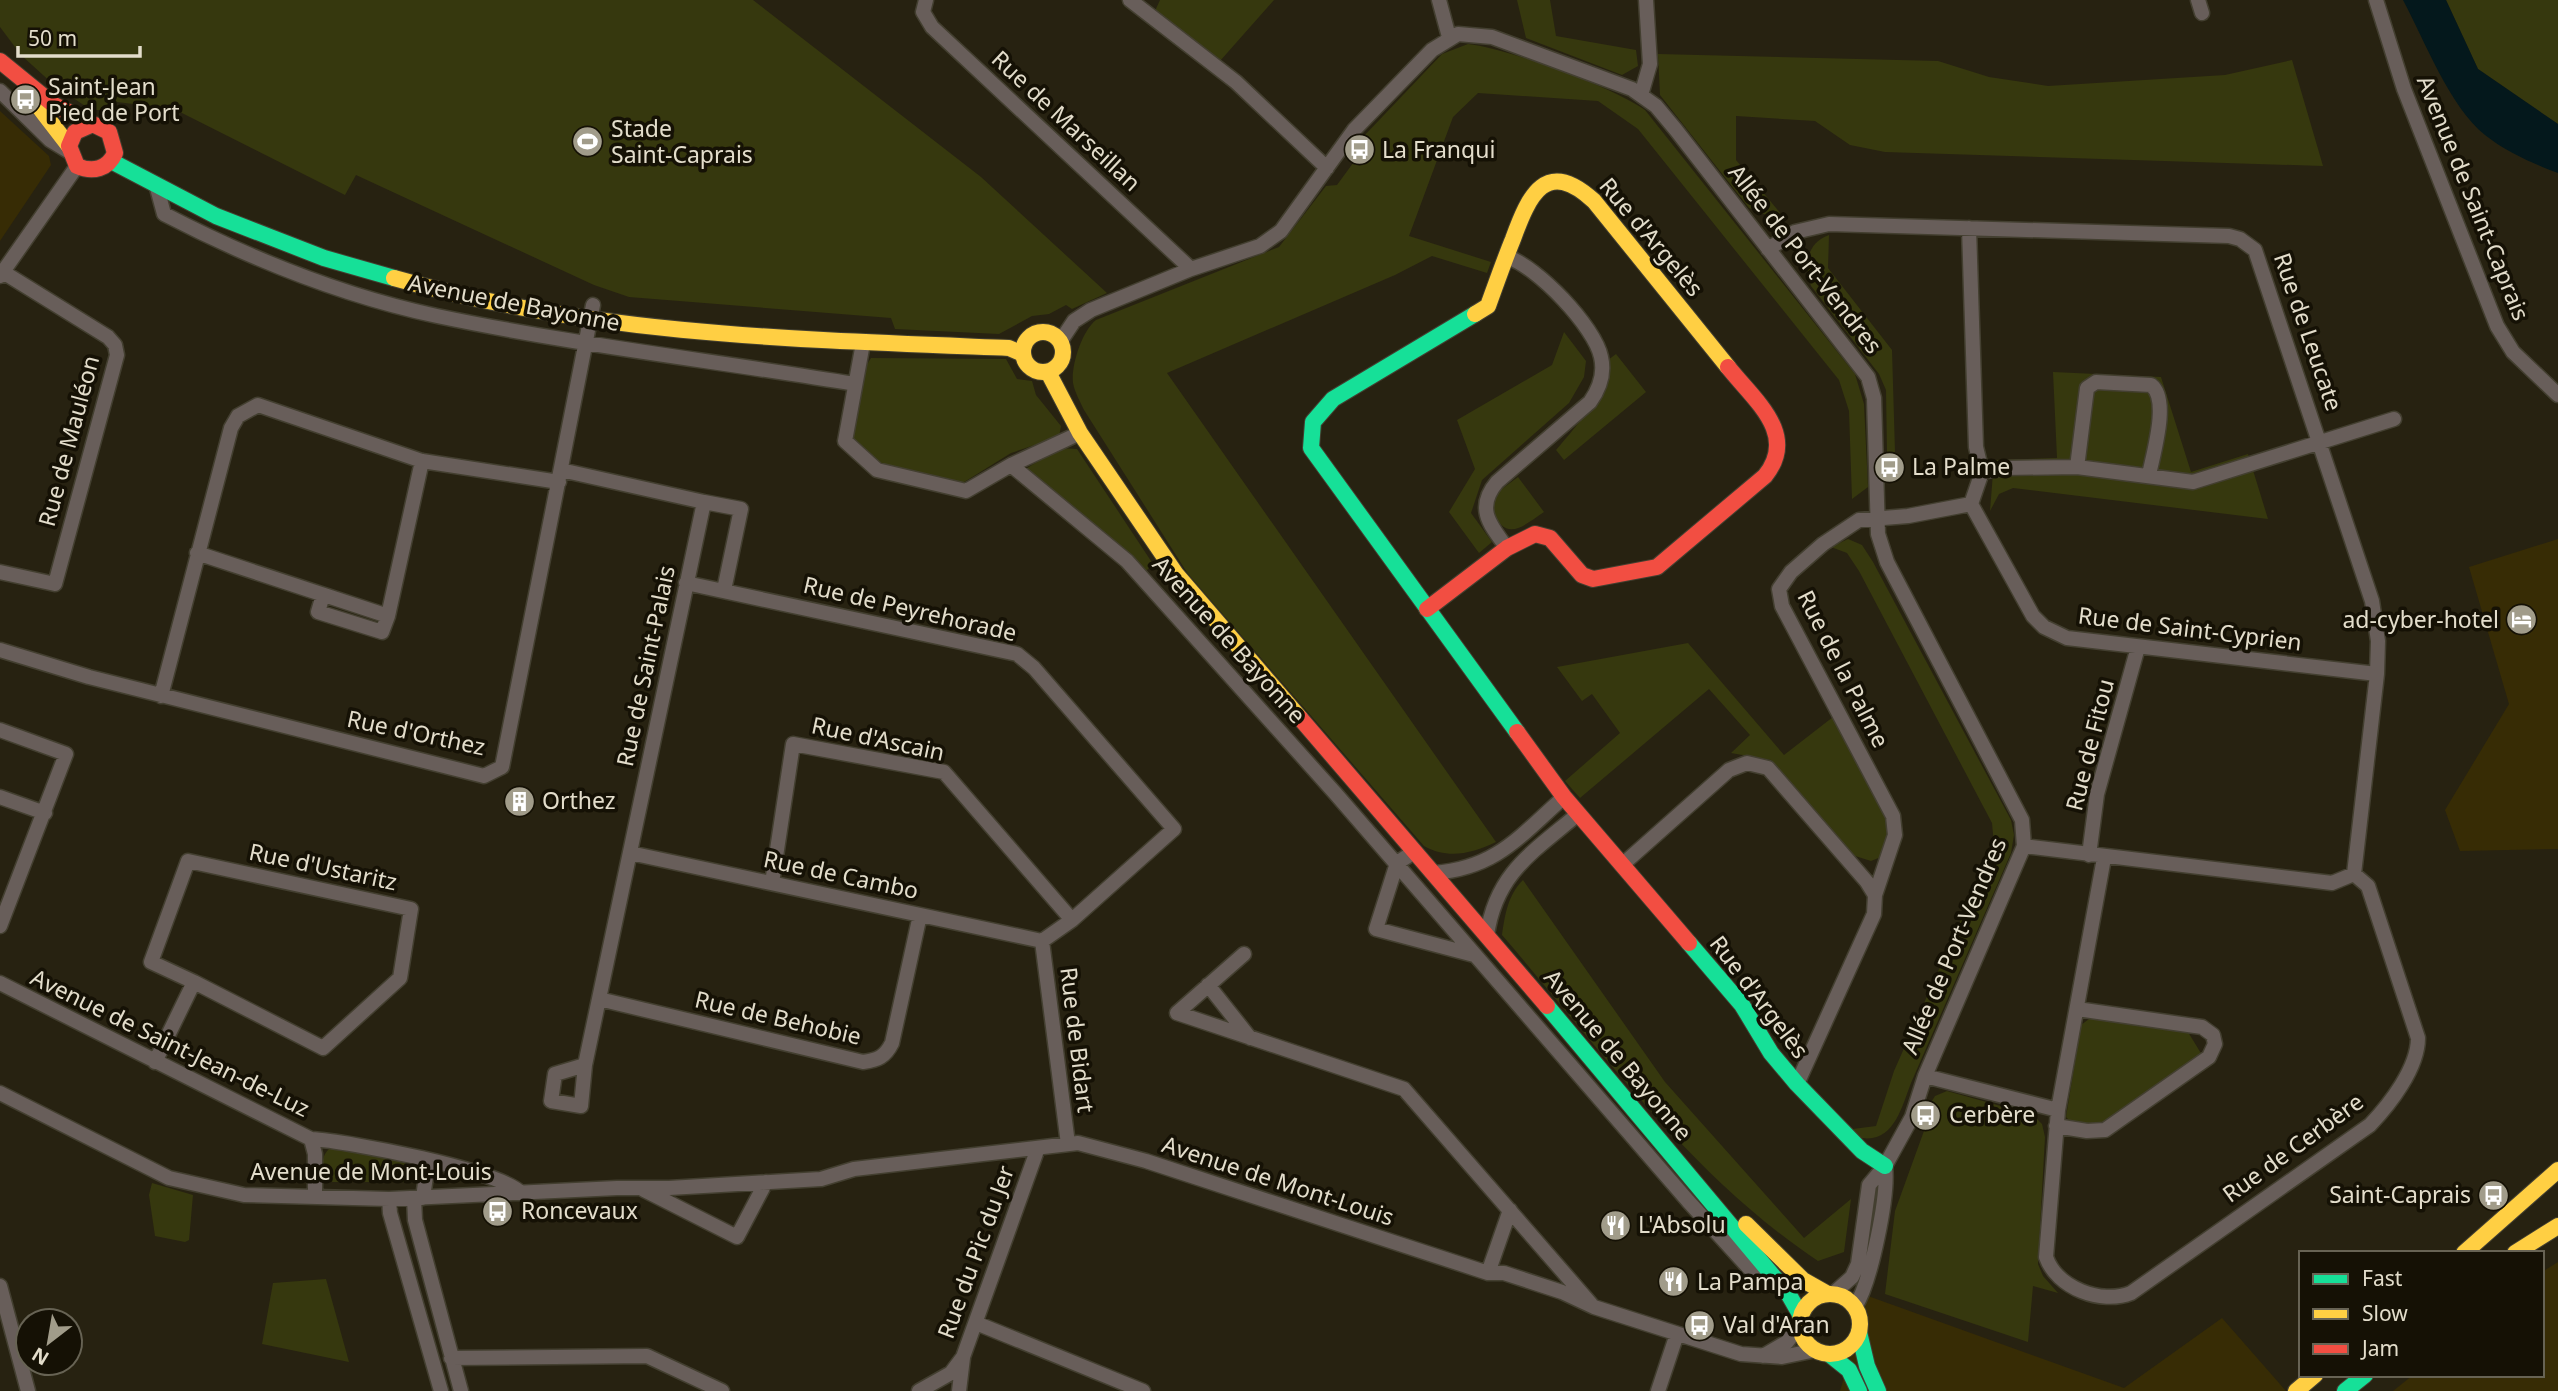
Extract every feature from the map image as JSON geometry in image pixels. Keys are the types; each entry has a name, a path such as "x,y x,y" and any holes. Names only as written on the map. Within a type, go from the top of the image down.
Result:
{"street":[{"name":"Rue de Marseillan","path":"926,0 923,12 932,27 1191,269"},
{"path":"1130,0 1147,5 1327,168"},
{"path":"1060,342 1074,321 1091,310 1191,269 1260,246 1281,231 1354,131 1432,50 1449,37 1439,0"},
{"path":"1641,95 1650,64 1646,0"},
{"name":"Avenue de Saint-Caprais","path":"2376,0 2404,89 2497,326 2520,360 2558,395"},
{"name":"Allée de Port-Vendres","path":"1449,37 1469,33 1492,37 1641,95 1676,130 1868,377 1874,398 1877,517 1886,562 2022,820 2024,846 1925,1076 1912,1117 1885,1166 1868,1185 1858,1264 1852,1277 1830,1293"},
{"path":"0,62 47,99 102,127 112,136 115,148 111,161 95,171 50,140 0,91"},
{"path":"0,62 47,116 72,154"},
{"path":"1,274 72,154 75,132 93,124"},
{"name":"Avenue de Bayonne","path":"111,161 157,188 236,225 384,279 482,301 592,312 720,335 1009,348 1023,355"},
{"name":"Rue d'Argelès","path":"1427,609 1507,548 1528,536 1543,535 1556,543 1582,575 1593,579 1657,567 1765,476 1777,460 1780,442 1773,424 1584,190 1556,180 1540,186 1527,200 1494,297 1480,313 1333,399 1318,413 1310,431 1311,447 1427,609 1564,797 1742,1005 1771,1053 1797,1084 1862,1152 1885,1166"},
{"name":"Avenue de Bayonne","path":"157,188 164,214 232,248 312,278 435,316 855,384"},
{"name":"Rue de Leucate","path":"1768,249 1794,232 1829,224 2229,236 2248,243 2260,258 2372,601 2378,641 2377,674 2354,874"},
{"path":"1969,228 1976,447 1982,472 1971,504"},
{"path":"1507,257 1527,266 1554,288 1599,347 1603,375 1595,394 1584,409 1489,490 1484,505 1485,514 1507,548"},
{"name":"Rue de Mauléon","path":"0,572 55,583 117,355 115,345 108,337 1,274"},
{"name":"Rue d'Orthez","path":"0,650 161,696 484,776 502,767 592,312"},
{"path":"1040,332 1055,336 1060,342 1063,349 1060,364 1048,372 1031,369 1023,355 1027,340 1040,332"},
{"path":"863,342 845,441 877,470 966,491 1011,465 1080,433"},
{"name":"Avenue de Bayonne","path":"1048,372 1080,433 1176,574 1678,1161 1710,1195 1798,1275 1830,1293"},
{"path":"2077,467 2087,388 2096,382 2151,385 2157,390 2161,401 2149,475"},
{"path":"161,696 231,428 247,408 258,405 422,461 560,476 741,509 724,590"},
{"path":"1982,472 2005,468 2077,467 2193,482 2394,419"},
{"path":"197,554 388,616 422,461"},
{"name":"Avenue de Bayonne","path":"1011,465 1127,561 1397,863 1688,1201 1749,1268 1772,1276"},
{"name":"Rue de Saint-Palais","path":"585,1065 704,502"},
{"name":"Rue de la Palme","path":"1797,1084 1874,914 1875,895 1895,835 1893,816 1779,596 1784,580 1823,544 1859,520 1908,516 1971,504"},
{"name":"Rue de Saint-Cyprien","path":"1971,504 2024,601 2044,627 2067,638 2377,674"},
{"name":"Rue de Peyrehorade","path":"686,583 1017,654 1034,668 1174,829 1072,920 1042,941"},
{"name":"Rue de Fitou","path":"2089,855 2097,794 2138,647"},
{"path":"0,730 66,754 0,926"},
{"name":"Rue d'Ascain","path":"772,883 793,744 944,772 1072,920"},
{"path":"1622,865 1729,771 1746,762 1768,768 1867,882 1875,895"},
{"path":"0,797 45,813"},
{"path":"1434,873 1467,869 1501,853 1564,797"},
{"path":"1487,935 1495,900 1511,870 1578,814"},
{"path":"2024,846 2104,858 2332,883 2354,874"},
{"path":"1414,852 1397,863 1376,929 1474,955"},
{"name":"Rue de Cambo","path":"630,853 1042,941"},
{"name":"Rue de Cerbère","path":"2104,858 2058,1110 2046,1257 2050,1269 2060,1281 2106,1299 2131,1293 2370,1125 2413,1062 2418,1052 2418,1038 2368,886 2354,874"},
{"name":"Rue d'Ustaritz","path":"188,861 411,909 400,978 323,1048 194,982 151,962 188,861"},
{"name":"Rue de Behobie","path":"599,999 863,1062 876,1060 887,1054 892,1043 920,915"},
{"name":"Rue de Bidart","path":"1042,941 1068,1144"},
{"path":"1244,954 1177,1013 1404,1088 1594,1307"},
{"path":"155,1062 194,982"},
{"name":"Avenue de Saint-Jean-de-Luz","path":"0,983 311,1139 338,1140 423,1159 495,1179 514,1186 521,1193"},
{"path":"1208,985 1250,1038"},
{"path":"2056,1126 2087,1131 2105,1130 2209,1057 2215,1044 2213,1035 2202,1027 2077,1009"},
{"path":"1925,1076 2058,1110"},
{"name":"Avenue de Mont-Louis","path":"0,1093 169,1178 244,1195 389,1199 821,1179 854,1169 1078,1143 1146,1161 1488,1273 1504,1273 1562,1292 1594,1307 1741,1354 1762,1357 1822,1352"},
{"path":"311,1139 315,1154 315,1196"},
{"name":"Rue du Pic du Jer","path":"919,1391 951,1373 963,1357 1038,1148"},
{"path":"423,1159 415,1220 461,1391"},
{"name":"Allée de Port-Vendres","path":"1856,1307 1874,1254 1887,1181 1885,1166"},
{"path":"2466,1251 2558,1170"},
{"name":"Avenue de Mont-Louis","path":"639,1188 737,1237 766,1182"},
{"path":"1688,1201 1710,1195"},
{"name":"Avenue de Bayonne","path":"1710,1195 1796,1304 1800,1320"},
{"path":"389,1199 390,1213 441,1391"},
{"path":"1488,1273 1510,1210"},
{"path":"2518,1251 2558,1226"},
{"path":"0,1286 28,1391"},
{"path":"1762,1357 1787,1342 1807,1303 1830,1293 1856,1307 1861,1320 1859,1332 1851,1346 1822,1352"},
{"path":"1800,1320 1804,1339 1849,1370 1858,1391"},
{"path":"976,1323 1143,1391"},
{"path":"1859,1332 1867,1366 1878,1391"},
{"path":"1658,1391 1676,1334"},
{"path":"452,1358 647,1356 722,1391"},
{"path":"959,1391 963,1357"},
{"path":"2296,1391 2313,1377"},
{"path":"2345,1391 2362,1377"}],"shaded area":[{"name":"Stade Saint-Caprais","path":"0,0 753,0 981,177 1107,293 1072,309 1066,305 1049,314 1032,316 999,334 895,329 891,318 629,297 594,285 356,175 345,195 174,109 117,102 110,110 91,110 54,85 21,55 0,27"},
{"path":"1160,0 1274,0 1220,61 1155,11"},
{"path":"1517,0 1550,0 1556,36 1636,50 1638,66 1622,75 1526,38"},
{"path":"2403,0 2446,0 2478,69 2558,124 2558,173 2502,147 2472,123 2449,90"},
{"path":"2446,0 2558,0 2558,124 2478,69"},
{"path":"1468,44 1508,53 1559,70 1645,110 1855,374 1864,404 1868,487 1852,499 1849,411 1839,380 1638,129 1598,101 1478,93 1453,117 1409,236 1491,262 1487,273 1432,256 1395,275 1167,373 1496,842 1469,852 1451,854 1424,846 1188,574 1084,410 1075,390 1073,376 1082,340 1096,320 1279,247 1326,186 1337,185 1367,144 1363,137 1442,54"},
{"path":"1658,54 1938,61 1989,77 2048,86 2225,75 2292,60 2323,166 1885,152 1850,145 1815,121 1736,116 1736,160 1781,214 1769,216 1749,208 1660,95"},
{"path":"0,111 49,156 51,165 0,241"},
{"path":"1829,235 1828,268 1892,350 1895,452 1887,452 1886,390 1879,374 1811,286 1808,263 1811,249"},
{"path":"1564,332 1586,361 1584,377 1569,403 1482,480 1471,513 1492,542 1479,553 1449,512 1475,469 1457,420 1552,365"},
{"path":"1616,354 1646,392 1564,460 1556,450 1589,408 1605,374 1608,360"},
{"path":"871,358 1006,359 1017,379 1032,381 1036,395 1061,426 1059,437 1011,453 961,484 915,475 885,465 860,448 851,436 864,369"},
{"path":"2053,372 2161,377 2191,472 2248,454 2268,519 2013,488 1999,494 1990,511 1994,460 2057,458"},
{"path":"1059,448 1077,449 1153,564 1145,572 1027,468"},
{"path":"1518,477 1544,512 1527,524 1513,529 1501,525 1490,506 1495,494"},
{"path":"1848,539 1862,545 1873,562 2011,820 2014,835 2011,853 1899,1114 1887,1131 1869,1138 1857,1137 1853,1129 1876,1126 1894,1071 1994,845 1992,823 1859,571 1847,553 1831,547"},
{"path":"2558,539 2558,849 2460,851 2445,810 2509,704 2469,567"},
{"path":"1688,643 1784,755 1833,717 1887,817 1890,829 1881,857 1871,861 1852,855 1771,760 1731,753 1750,735 1709,689 1580,798 1565,781 1620,733 1592,694 1582,701 1557,667"},
{"path":"1523,880 1665,1082 1804,1238 1851,1199 1844,1252 1818,1261 1772,1228 1688,1151 1612,1066 1502,935 1511,898"},
{"path":"2093,1016 2188,1032 2202,1055 2100,1126 2071,1122 2066,1117 2081,1025"},
{"path":"1947,1091 2033,1115 2042,1124 2045,1137 2038,1264 2043,1276 2058,1293 2033,1286 2028,1342 1885,1294 1895,1211 1933,1106 1930,1104 1935,1096"},
{"path":"330,1148 366,1152 394,1159 413,1169 416,1177 414,1182 332,1182 323,1165 324,1156"},
{"path":"152,1183 193,1195 189,1240 185,1242 155,1236 149,1195"},
{"path":"2558,1262 2558,1391 2393,1391 2410,1377 2544,1377 2544,1271"},
{"path":"326,1279 349,1362 262,1344 273,1283"},
{"path":"1868,1296 2124,1388 2222,1318 2286,1391 1840,1391"}],"traffic: fast":[{"path":"111,161 216,216 324,258 394,278"},
{"path":"1475,314 1333,399 1313,422 1311,448 1517,732"},
{"path":"1689,943 1742,1005 1771,1053 1797,1084 1862,1151 1885,1166"},
{"path":"1547,1006 1789,1295 1801,1316"},
{"path":"1859,1332 1867,1366 1878,1391"},
{"path":"1829,1354 1849,1370 1859,1391"},
{"path":"2345,1391 2362,1377"}],"traffic: slow":[{"path":"32,98 69,146"},
{"path":"1475,314 1488,306 1519,223 1533,196 1551,182 1563,182 1577,188 1594,201 1728,367"},
{"path":"394,278 469,297 622,323 854,342 1009,348 1023,354"},
{"path":"1043,332 1057,338 1063,352 1057,366 1043,372 1029,366 1023,352 1029,338 1043,332"},
{"path":"1048,372 1080,433 1176,574 1300,718"},
{"path":"2466,1251 2558,1170"},
{"path":"1746,1224 1803,1280 1826,1293"},
{"path":"2518,1251 2558,1226"},
{"path":"1824,1294 1836,1294 1855,1307 1860,1324 1858,1336 1847,1349 1836,1354 1824,1354 1805,1341 1800,1330 1800,1318 1813,1299 1824,1294"},
{"path":"2296,1391 2313,1377"}],"traffic: jam":[{"path":"0,61 54,105 109,132 115,153 104,166 89,169 77,166 69,146 75,132 93,124"},
{"path":"1427,609 1507,548 1535,534 1550,538 1582,575 1593,579 1657,567 1765,476 1774,461 1777,446 1769,418 1728,367"},
{"path":"1300,718 1547,1006"},
{"path":"1517,732 1564,797 1689,943"}],"place":[{"name":"Saint-Jean Pied de Port","path":"25,100"},
{"name":"Stade Saint-Caprais","path":"588,142"},
{"name":"La Franqui","path":"1359,150"},
{"name":"La Palme","path":"1889,467"},
{"name":"ad-cyber-hotel","path":"2522,620"},
{"name":"Orthez","path":"519,801"},
{"name":"Cerbère","path":"1926,1115"},
{"name":"Saint-Caprais","path":"2494,1195"},
{"name":"Roncevaux","path":"498,1211"},
{"name":"L'Absolu","path":"1615,1225"},
{"name":"La Pampa","path":"1674,1282"},
{"name":"Val d'Aran","path":"1700,1325"}]}
